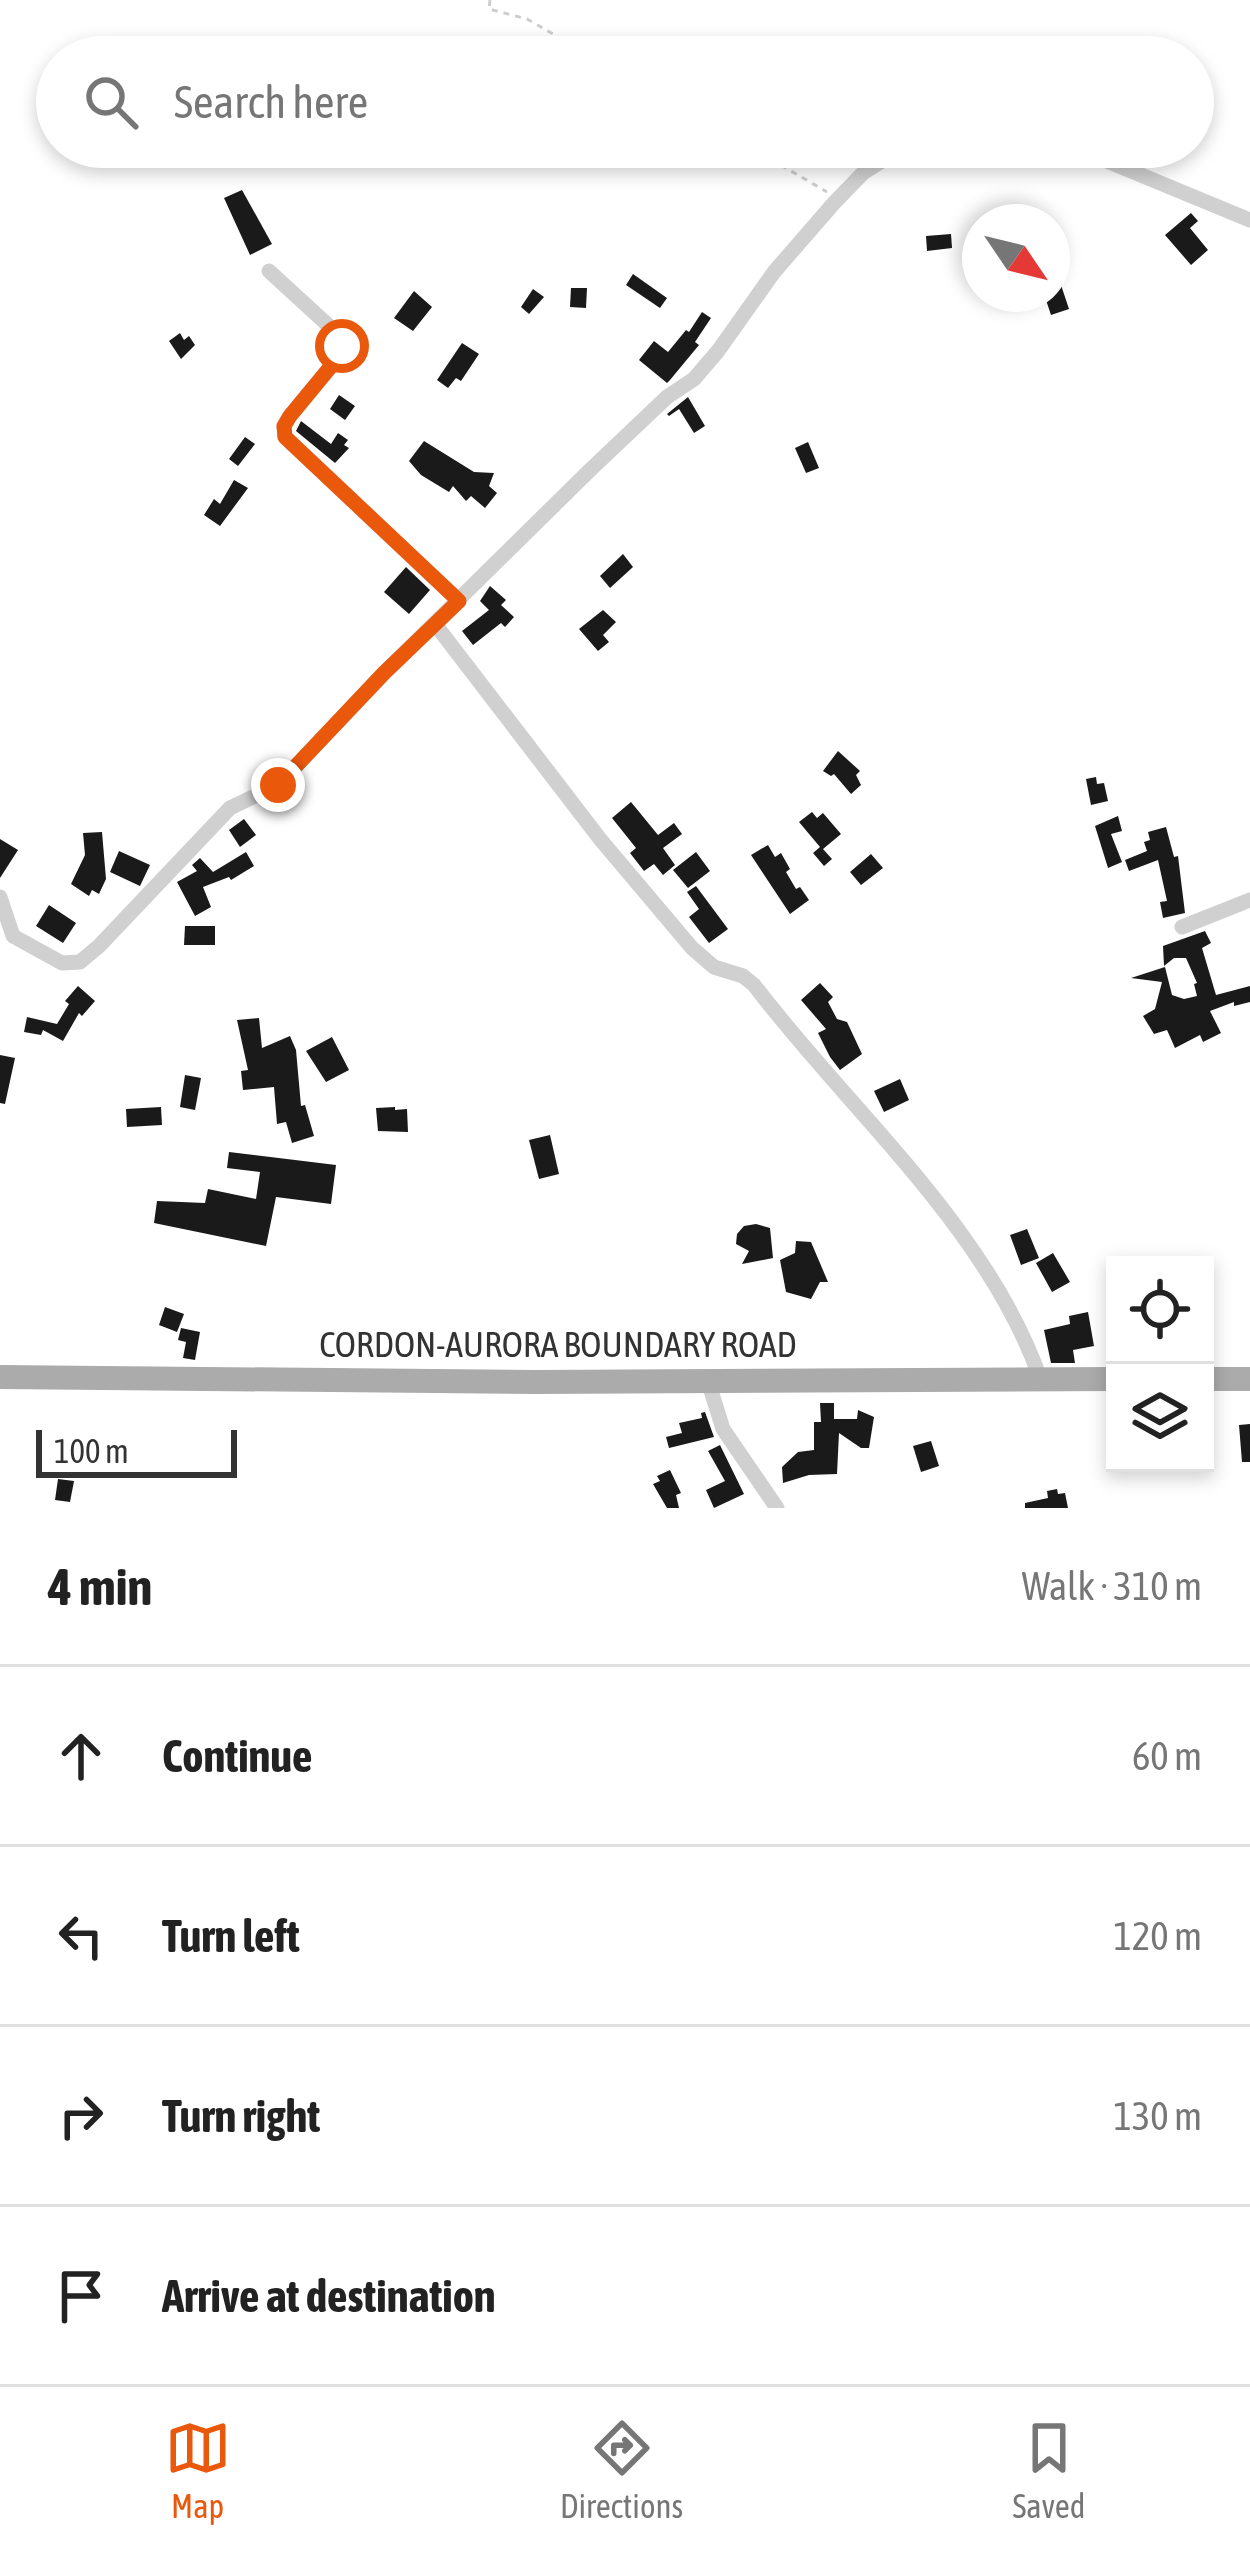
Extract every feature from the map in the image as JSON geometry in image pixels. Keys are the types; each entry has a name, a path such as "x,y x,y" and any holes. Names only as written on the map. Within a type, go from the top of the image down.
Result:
{"main road":[{"name":"CORDON-AURORA BOUNDARY ROAD","path":"0,1377 1106,1379"},
{"path":"1214,1379 1250,1379"}],"street":[{"path":"0,897 6,940 62,963 80,962 139,908 230,808 278,785 667,397 694,379 774,272 871,168"},
{"path":"1124,168 1250,220"},
{"path":"269,271 328,326 342,346 337,359 290,416 285,437 459,601"},
{"path":"435,624 600,839 692,948 713,967 743,976 754,985 895,1149 1010,1305 1040,1378"},
{"path":"1182,927 1250,899"},
{"path":"708,1381 716,1415 729,1441 777,1508"}],"path":[{"path":"490,0 489,9 527,19 557,36"},
{"path":"787,168 829,192 834,203"}],"building":[{"path":"242,190 272,244 250,255 224,198"},
{"path":"1191,213 1198,221 1190,228 1208,250 1191,265 1165,235"},
{"path":"951,234 952,248 927,251 926,236"},
{"path":"633,274 667,298 660,308 626,285"},
{"path":"571,288 587,288 586,308 570,307"},
{"path":"533,289 544,297 529,314 521,307"},
{"path":"414,291 432,307 413,331 394,318"},
{"path":"702,312 711,318 695,342 699,345 667,383 639,360 654,341 668,352"},
{"path":"180,333 195,345 181,359 169,341"},
{"path":"462,343 479,354 461,381 456,378 448,388 437,380"},
{"path":"339,395 355,406 345,420 330,409"},
{"path":"688,397 705,426 694,433 679,409 667,414"},
{"path":"301,421 331,444 338,433 348,440 344,445 349,448 335,463 296,431"},
{"path":"245,437 255,444 238,466 229,459"},
{"path":"424,441 474,472 494,473 489,486 497,493 485,508 471,496 466,501 453,486 449,492 421,475 409,461"},
{"path":"808,442 819,468 806,473 795,448"},
{"path":"234,480 248,488 220,526 204,515 214,499 220,504"},
{"path":"623,554 633,567 610,588 600,576"},
{"path":"406,567 430,590 409,614 384,592"},
{"path":"490,586 506,600 501,605 514,617 473,645 462,631 489,610 480,601"},
{"path":"603,610 616,622 603,635 609,642 598,651 579,629"},
{"path":"838,751 860,771 856,775 861,785 851,794 834,774 823,771"},
{"path":"1096,777 1097,784 1104,783 1108,801 1091,805 1086,779"},
{"path":"631,802 658,835 674,823 682,834 663,848 675,865 663,875 654,864 644,871 630,853 636,848 612,818"},
{"path":"812,812 817,818 823,813 841,834 823,849 832,859 824,866 813,853 820,847 799,822"},
{"path":"1118,816 1122,831 1111,834 1122,862 1108,868 1095,826"},
{"path":"244,819 256,835 240,847 229,830"},
{"path":"1166,827 1174,857 1178,856 1185,913 1163,918 1160,902 1167,901 1158,860 1129,871 1125,860 1147,851 1148,832"},
{"path":"102,832 106,879 99,894 92,890 89,896 71,884 85,855 83,833"},
{"path":"0,839 18,850 0,878"},
{"path":"768,845 775,857 781,853 796,889 800,887 809,900 790,914 751,855"},
{"path":"119,851 150,865 140,886 110,872"},
{"path":"246,852 254,866 231,880 203,887 211,907 195,916 177,882 197,871 192,865 200,858 213,872"},
{"path":"696,852 710,871 688,888 673,870"},
{"path":"871,854 883,868 861,885 850,872"},
{"path":"696,886 728,929 709,943 689,917 699,909 687,892"},
{"path":"49,905 76,923 63,943 36,926"},
{"path":"185,926 215,926 215,945 184,945"},
{"path":"1205,931 1211,943 1202,948 1216,995 1250,986 1250,1002 1210,1011 1221,1033 1203,1042 1200,1035 1175,1048 1167,1030 1154,1034 1143,1016 1155,1009 1162,982 1131,978 1165,967 1172,995 1197,996 1197,983 1186,958 1174,958 1164,966 1163,946"},
{"path":"820,983 833,997 828,1002 837,1019 847,1022 862,1054 840,1070 818,1033 826,1029 801,1000"},
{"path":"78,986 95,1001 82,1016 79,1013 63,1041 43,1030 41,1035 24,1032 27,1017 57,1024 69,1004 65,1001"},
{"path":"259,1018 262,1048 290,1036 296,1050 301,1106 305,1105 314,1136 292,1143 286,1122 277,1124 274,1087 243,1090 241,1071 248,1070 237,1020"},
{"path":"332,1037 349,1070 326,1082 306,1051"},
{"path":"0,1055 15,1058 5,1104 0,1103"},
{"path":"185,1075 201,1078 195,1110 180,1107"},
{"path":"900,1079 909,1100 884,1112 874,1091"},
{"path":"161,1107 162,1125 127,1127 126,1109"},
{"path":"376,1108 407,1109 408,1132 378,1131"},
{"path":"550,1135 559,1174 539,1179 529,1140"},
{"path":"229,1152 336,1165 331,1204 276,1197 266,1246 154,1223 157,1201 205,1203 208,1189 256,1199 260,1172 227,1168"},
{"path":"744,1226 770,1228 773,1258 742,1264 749,1251 736,1244 737,1234"},
{"path":"1027,1229 1039,1258 1021,1265 1010,1235"},
{"path":"796,1241 811,1242 828,1282 820,1282 811,1299 786,1292 780,1260 795,1253"},
{"path":"1053,1253 1070,1282 1052,1292 1036,1263"},
{"path":"165,1307 184,1314 177,1332 159,1325"},
{"path":"1088,1312 1094,1346 1073,1350 1075,1363 1051,1363 1044,1330 1070,1324 1069,1316"},
{"path":"181,1328 200,1332 195,1360 183,1358 186,1342 178,1340"},
{"path":"820,1403 834,1403 834,1419 857,1419 858,1410 874,1417 869,1448 839,1433 837,1474 809,1475 783,1483 782,1467 798,1452 814,1450"},
{"path":"705,1412 714,1437 669,1448 666,1437 682,1433 679,1423 702,1418"},
{"path":"1250,1424 1250,1462 1242,1462 1239,1425"},
{"path":"931,1441 939,1466 921,1472 913,1446"},
{"path":"720,1445 744,1494 714,1508 706,1490 725,1481 708,1451"},
{"path":"670,1470 681,1493 676,1495 679,1508 667,1508 653,1484 660,1481 657,1476"},
{"path":"58,1479 74,1481 70,1502 55,1500"},
{"path":"1057,1489 1058,1494 1065,1493 1068,1508 1025,1508 1025,1503 1048,1498 1047,1491"}],"route":[{"path":"278,785 459,601 293,448 283,433 290,416 337,359 342,346"}]}
